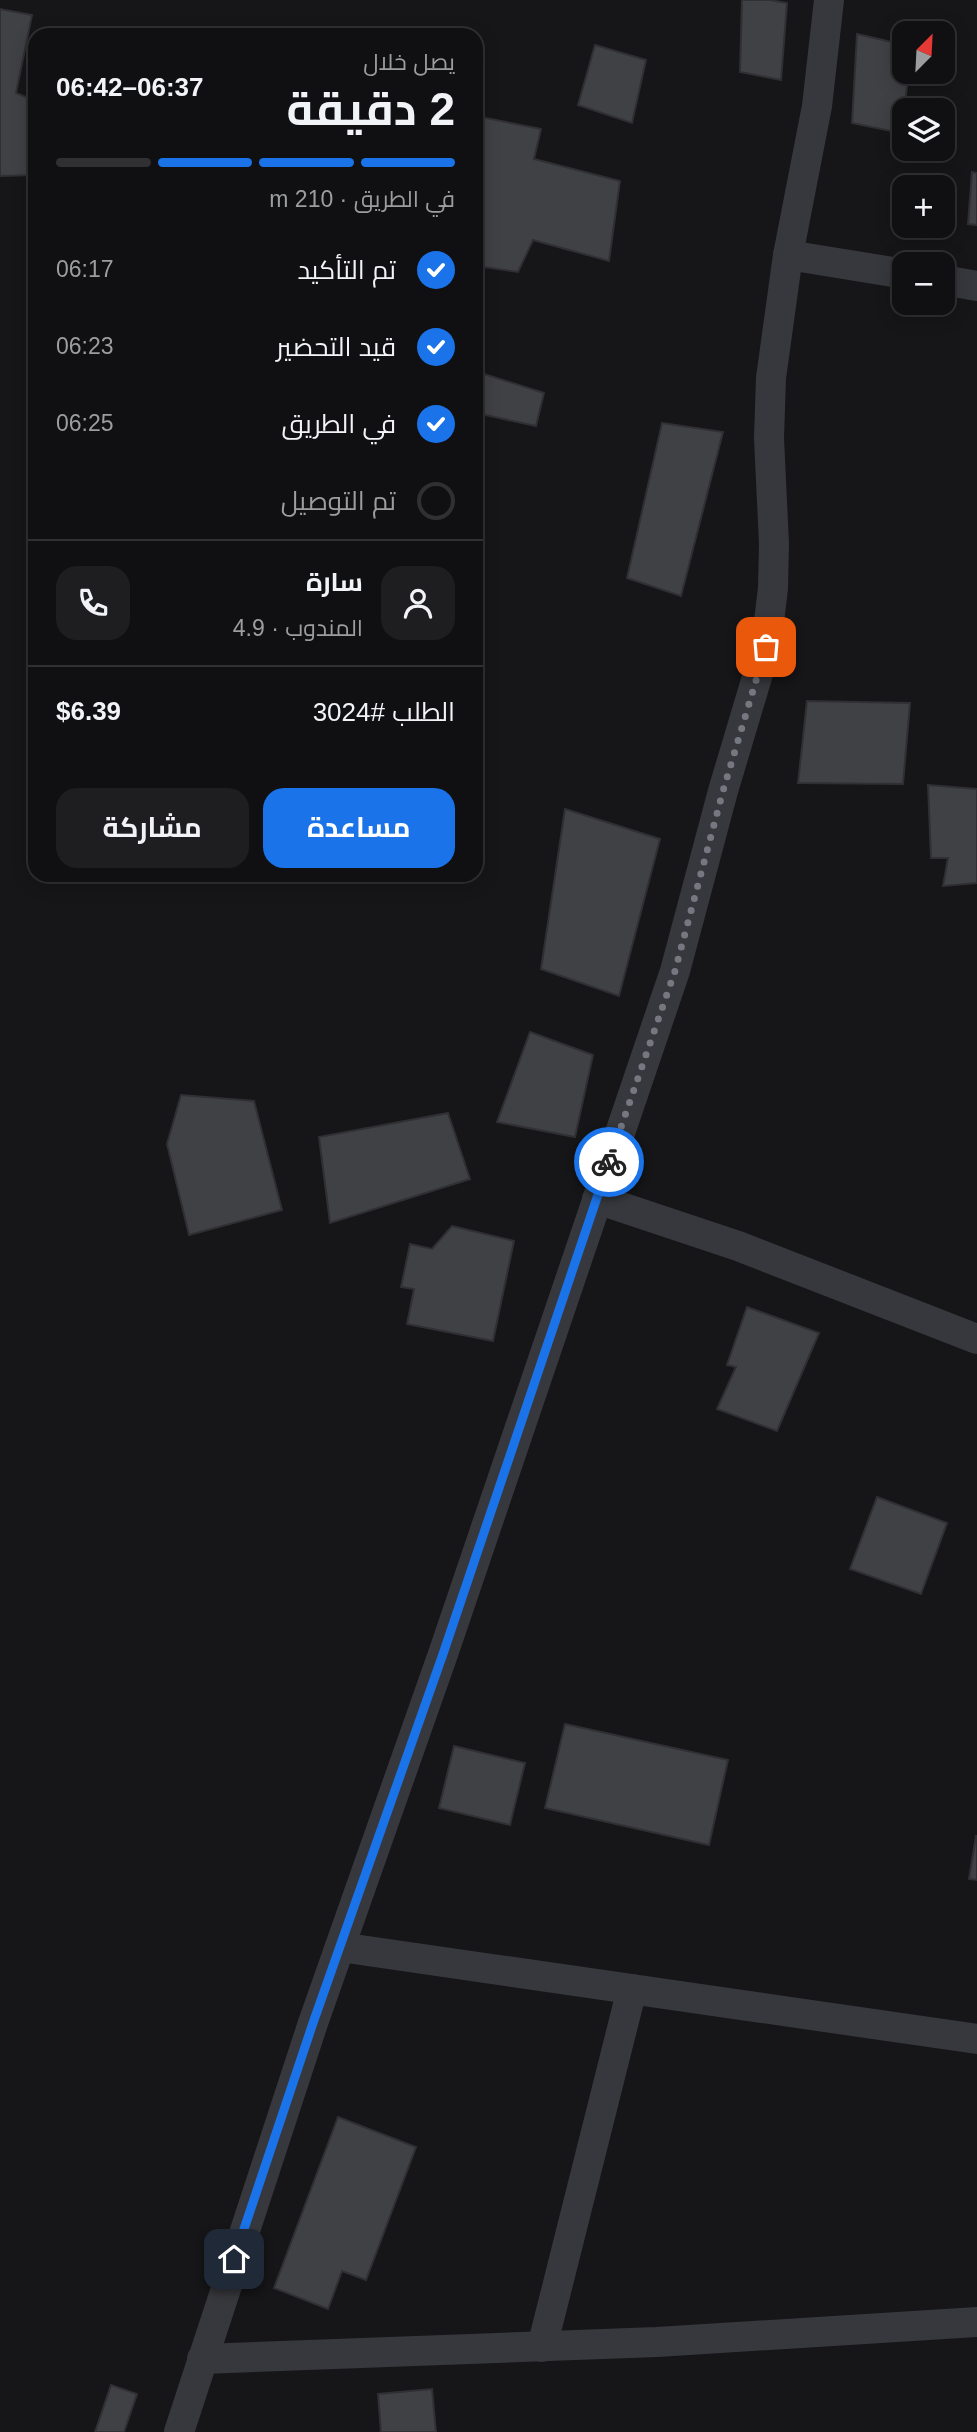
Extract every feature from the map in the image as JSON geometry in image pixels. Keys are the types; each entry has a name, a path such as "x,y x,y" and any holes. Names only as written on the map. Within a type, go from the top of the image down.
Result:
{"street":[{"path":"179,2432 340,1947 443,1654 675,971 723,791 766,647 774,555 769,438 771,378 788,256 817,106 829,0"},
{"path":"788,256 892,272"},
{"path":"955,282 977,286"},
{"path":"597,1199 738,1246 977,1339"},
{"path":"340,1947 977,2039"},
{"path":"542,2347 632,1989"},
{"path":"202,2359 657,2342 977,2322"}],"building":[{"path":"742,0 787,3 781,80 740,72"},
{"path":"0,9 32,15 16,93 28,98 28,175 0,176"},
{"path":"857,34 892,42 892,84 907,84 906,98 892,98 892,131 852,123"},
{"path":"595,45 646,60 632,123 578,105"},
{"path":"483,117 541,129 534,159 620,181 609,261 533,240 518,272 483,267"},
{"path":"972,172 977,173 977,225 968,224"},
{"path":"483,374 544,393 536,426 483,415"},
{"path":"662,423 723,432 681,596 627,578"},
{"path":"807,701 910,703 903,784 798,783"},
{"path":"928,785 977,789 977,883 943,886 948,858 931,858"},
{"path":"565,809 660,839 619,996 541,969"},
{"path":"530,1032 593,1055 575,1137 497,1122"},
{"path":"181,1095 254,1101 282,1210 189,1235 167,1144"},
{"path":"448,1113 470,1179 330,1223 319,1137"},
{"path":"452,1226 514,1241 493,1341 407,1324 414,1289 401,1287 410,1244 432,1249"},
{"path":"747,1307 819,1333 777,1431 717,1409 736,1367 727,1365"},
{"path":"877,1497 947,1523 921,1594 850,1569"},
{"path":"565,1724 728,1760 709,1845 545,1808"},
{"path":"454,1746 525,1763 510,1825 439,1808"},
{"path":"977,1836 977,1880 969,1879"},
{"path":"338,2117 416,2147 366,2280 342,2271 328,2309 274,2288"},
{"path":"111,2385 137,2394 124,2432 95,2432"},
{"path":"432,2389 436,2432 381,2432 378,2394"}],"way so far":[{"path":"609,1162 675,971 723,791 766,647"}],"route":[{"path":"234,2259 609,1162"}]}
